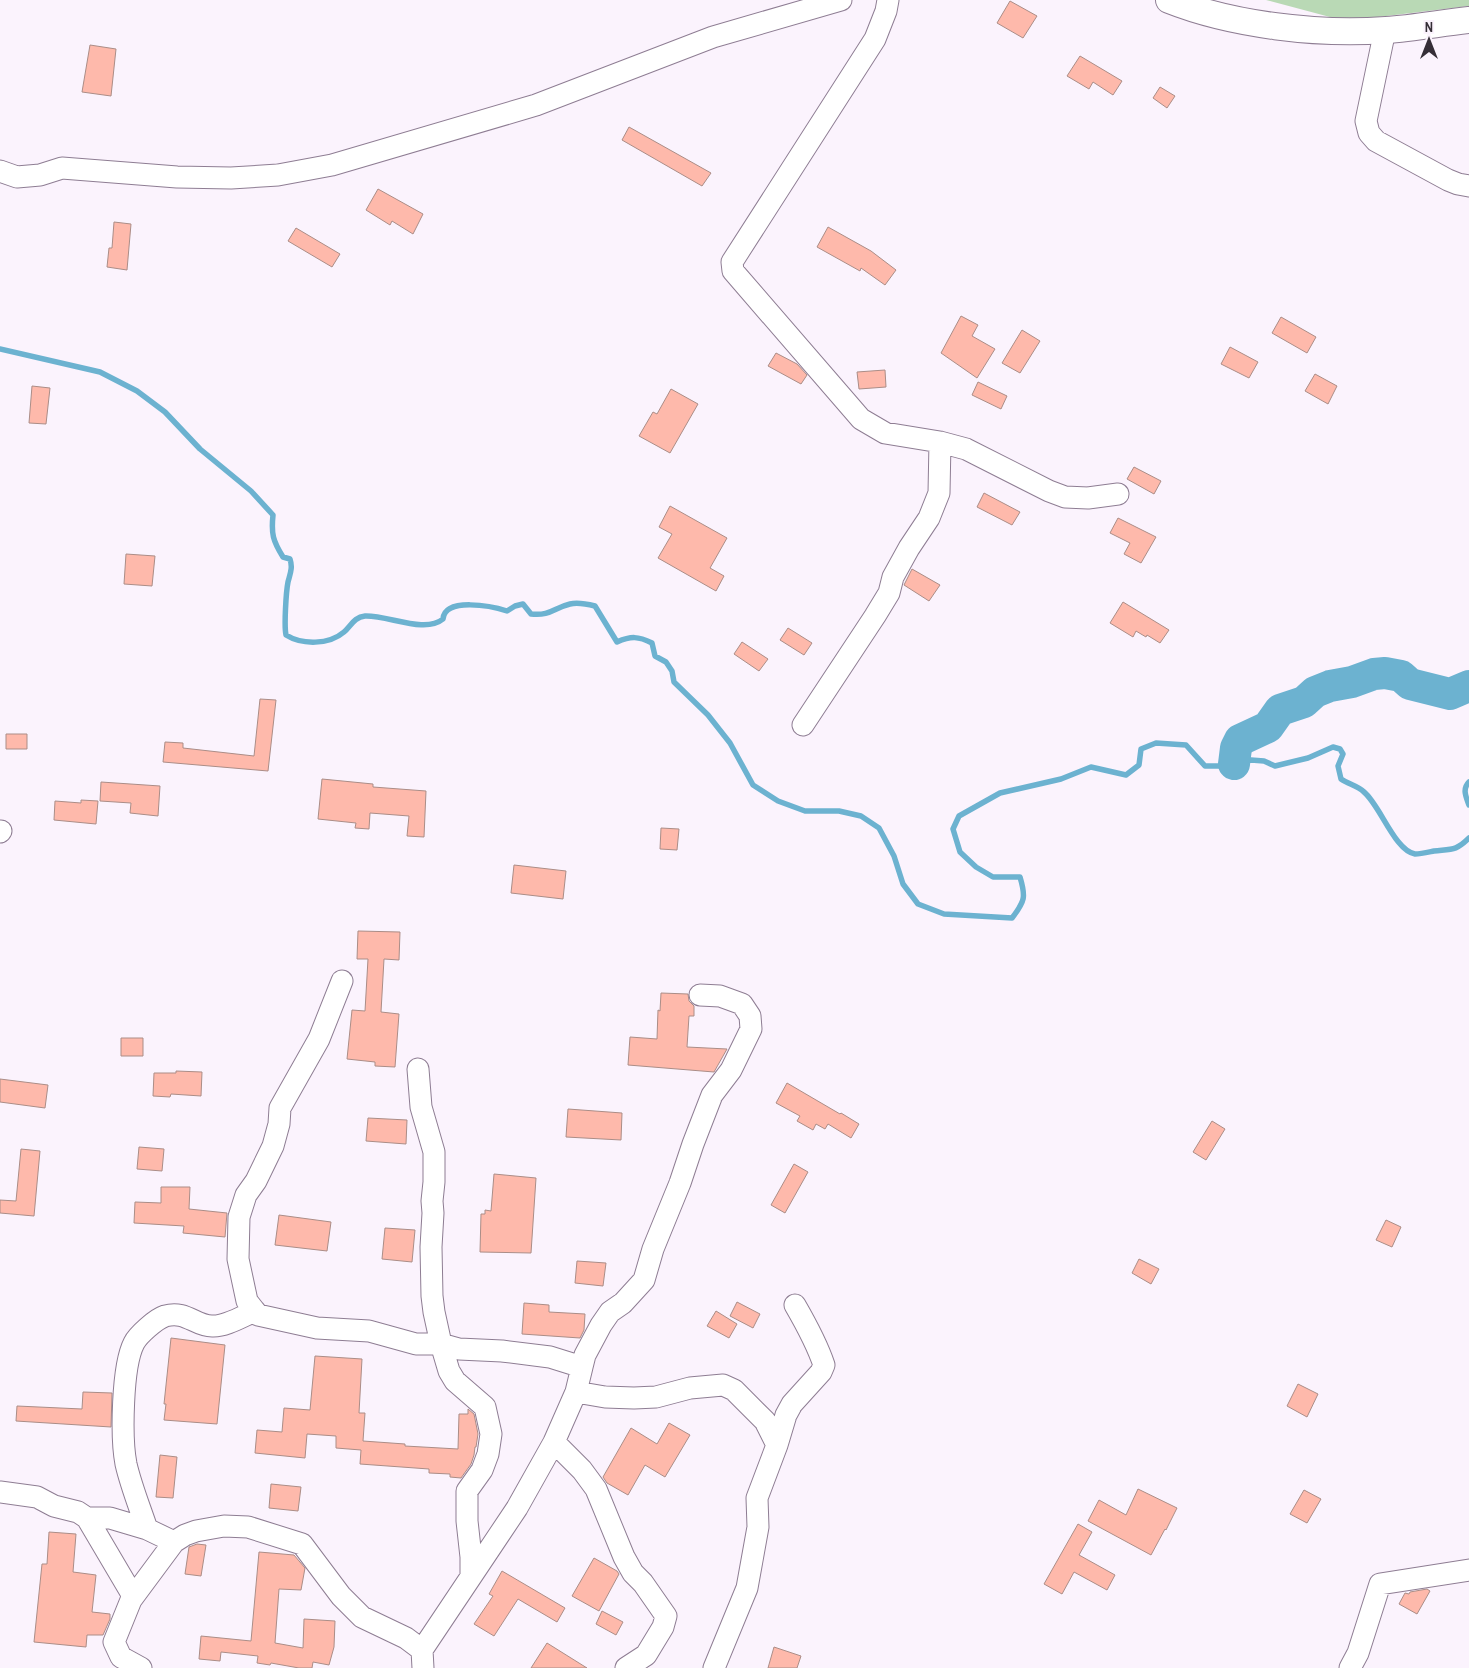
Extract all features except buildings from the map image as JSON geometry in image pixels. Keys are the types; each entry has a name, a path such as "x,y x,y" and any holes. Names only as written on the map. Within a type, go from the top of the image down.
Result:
{"street":[{"path":"0,171 16,176 40,175 62,168 177,177 231,178 278,175 332,165 536,105 713,37 841,0"},
{"path":"888,0 886,11 874,39 732,262 733,271 861,419 884,433 940,442 966,450 1048,491 1065,497 1096,497 1118,494"},
{"path":"1169,0 1191,9 1260,24 1325,30 1385,30 1469,20"},
{"path":"1385,30 1366,121 1368,133 1376,141 1448,180 1469,186"},
{"path":"802,725 875,616 889,593 893,577 929,518 939,493 940,442"},
{"path":"342,981 319,1039 280,1108 279,1124 273,1146 256,1181 246,1194 239,1217 238,1259 247,1300 258,1315 317,1328 369,1332 416,1344 441,1344 459,1349 502,1351 542,1356 582,1366"},
{"path":"423,1659 433,1632 454,1606 517,1508 554,1442 576,1392 582,1366 600,1325 610,1312 623,1303 644,1280 653,1249 683,1176 712,1095 732,1070 751,1029 750,1016 742,1004 720,996 700,996"},
{"path":"418,1069 421,1107 434,1152 432,1296 441,1344 449,1371 455,1381 485,1407 491,1434 488,1454 482,1470 467,1491 471,1577"},
{"path":"714,1668 747,1588 758,1527 757,1498 786,1415 792,1404 821,1372 824,1365 820,1352 795,1305"},
{"path":"147,1529 126,1463 124,1440 124,1383 128,1359 134,1342 146,1329 164,1316 186,1316 212,1326 232,1322 254,1310"},
{"path":"576,1392 605,1397 656,1397 690,1388 723,1385 734,1390 765,1421 777,1445"},
{"path":"554,1442 582,1470 596,1489 624,1557 633,1573 643,1583 666,1616 663,1627 646,1654 626,1668"},
{"path":"0,1492 37,1497 54,1506 78,1512 87,1518 133,1596"},
{"path":"87,1518 110,1518 147,1529 174,1542"},
{"path":"141,1668 121,1658 114,1642 133,1596 174,1542 196,1531 224,1526 248,1527 302,1544 341,1596 362,1617 406,1638 423,1659"},
{"path":"1350,1668 1358,1653 1380,1584 1469,1570"}],"green space":[{"path":"1266,0 1469,0 1469,6 1345,21"}],"waterway":[{"path":"0,349 100,372 137,391 165,412 200,449 251,491 273,515 272,527 275,542 283,557 290,559 291,562 286,601 286,635 300,641 323,641 338,636 355,620 365,616 426,625 443,619 446,612 460,605 491,607 507,611 523,604 531,614 548,613 573,603 595,606 617,642 634,638 652,643 655,656 666,662 672,671 674,682 708,715 730,743 753,785 778,801 805,811 839,811 861,816 879,828 894,856 903,884 918,904 944,914 1012,918 1020,907 1024,894 1020,877 993,877 976,867 960,852 953,829 959,816 1000,793 1061,779 1091,767 1126,775 1139,765 1141,749 1156,743 1186,745 1205,766 1220,766 1251,760 1264,761 1275,766 1308,758 1333,747 1340,749 1343,754 1338,766 1341,779 1362,790 1370,798 1394,836 1408,851 1417,854 1453,849 1469,838"},
{"path":"1234,764 1236,748 1240,740 1268,727 1280,710 1304,702 1315,692 1330,686 1352,682 1374,674 1385,673 1401,676 1410,684 1450,694 1469,686"},
{"path":"1469,782 1465,790 1469,805"}]}
